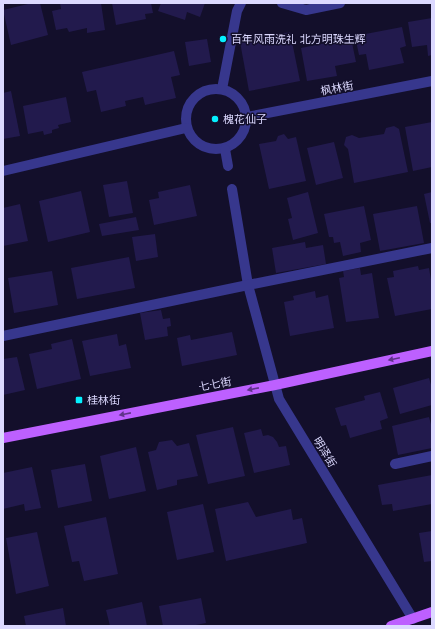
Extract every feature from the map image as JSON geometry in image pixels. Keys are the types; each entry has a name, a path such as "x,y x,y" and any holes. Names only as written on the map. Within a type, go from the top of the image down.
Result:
{"main road":[{"name":"七七街","path":"3,438 276,385 432,351"},
{"path":"391,626 432,612"}],"street":[{"path":"282,3 306,10 340,3"},
{"path":"222,89 239,7"},
{"name":"枫林街","path":"247,117 432,81"},
{"path":"222,89 234,94 243,105 247,117 244,131 237,142 225,149 209,150 194,142 186,128 186,112 193,98 206,90 222,89"},
{"path":"3,170 186,128"},
{"path":"225,149 228,166"},
{"name":"明泽街","path":"232,189 248,285 279,399 413,619"},
{"path":"3,336 432,248"},
{"path":"395,464 432,456"}],"building":[{"path":"32,3 40,3 48,35 11,45 3,10"},
{"path":"60,3 101,3 105,30 87,33 87,28 69,32 67,28 56,30 52,11 61,9"},
{"path":"112,3 151,3 153,13 145,14 146,19 116,25"},
{"path":"161,3 205,3 200,17 187,12 185,20 158,11"},
{"path":"432,18 432,55 428,56 427,45 412,47 408,22"},
{"path":"402,27 406,46 400,48 404,63 369,70 366,54 359,55 355,36"},
{"path":"290,32 300,81 249,91 240,42"},
{"path":"351,38 356,62 335,66 337,76 307,81 301,48"},
{"path":"207,39 211,62 189,66 185,42"},
{"path":"174,51 180,75 171,77 176,98 145,105 143,97 125,101 126,106 101,112 96,90 87,92 82,72"},
{"path":"11,91 20,136 3,139 3,93"},
{"path":"66,97 71,122 58,125 59,128 52,130 52,133 44,135 43,131 28,134 23,106"},
{"path":"432,122 432,167 413,171 405,127"},
{"path":"394,126 399,129 408,172 354,183 348,149 344,145 346,137 352,135 359,138 384,134 386,128"},
{"path":"284,134 288,139 296,137 306,181 269,189 259,144 276,141 278,136"},
{"path":"334,142 343,178 316,185 307,148"},
{"path":"127,181 133,213 109,217 103,185"},
{"path":"190,185 197,216 154,225 149,200 159,198 158,192"},
{"path":"81,191 90,232 48,242 39,201"},
{"path":"308,192 318,233 293,240 288,219 292,218 287,198"},
{"path":"432,192 432,223 430,223 424,194"},
{"path":"20,204 28,241 3,246 3,208"},
{"path":"364,206 371,240 360,243 361,252 343,256 340,242 334,243 333,237 329,237 324,214"},
{"path":"417,206 424,243 380,251 373,214"},
{"path":"136,217 139,230 102,236 99,224"},
{"path":"155,234 158,257 136,261 132,237"},
{"path":"305,242 306,248 323,245 326,264 276,273 272,248"},
{"path":"129,257 135,288 77,299 71,268"},
{"path":"418,266 419,270 429,268 432,286 432,309 395,316 387,278 394,277 393,271"},
{"path":"360,268 361,275 372,273 379,318 346,322 339,278 344,277 343,271"},
{"path":"52,271 58,305 14,313 8,278"},
{"path":"315,291 316,298 328,295 334,328 290,336 284,302 294,300 293,296"},
{"path":"161,310 163,319 170,318 171,326 167,327 168,336 145,340 140,313"},
{"path":"232,332 237,355 182,366 177,338 190,335 191,340"},
{"path":"117,334 119,346 126,344 131,368 90,376 82,341"},
{"path":"72,339 81,379 37,389 29,354 52,349 51,344"},
{"path":"17,357 25,390 3,395 3,359"},
{"path":"429,378 432,388 432,405 400,414 393,388"},
{"path":"380,392 388,418 380,421 382,429 350,438 346,425 341,426 335,408 365,400 364,396"},
{"path":"429,417 432,428 432,448 398,455 392,426"},
{"path":"233,427 245,476 208,484 196,435"},
{"path":"261,429 263,436 268,435 273,437 279,447 286,446 290,465 254,473 244,433"},
{"path":"172,440 177,446 189,443 198,476 177,480 177,485 157,490 148,452 156,450 159,442"},
{"path":"136,447 146,491 109,499 100,456"},
{"path":"85,464 92,501 58,508 51,470"},
{"path":"32,467 41,508 25,511 24,504 3,509 3,473"},
{"path":"432,475 432,504 393,511 392,504 382,505 378,485"},
{"path":"248,502 256,517 291,509 293,520 302,518 307,543 226,561 215,509"},
{"path":"203,504 214,552 177,560 167,512"},
{"path":"106,517 118,574 84,581 79,561 72,562 64,526"},
{"path":"432,531 432,561 424,562 419,533"},
{"path":"37,532 49,586 16,594 6,538"},
{"path":"201,598 206,623 196,626 163,626 159,606"},
{"path":"142,602 147,626 110,626 106,610"},
{"path":"63,608 66,626 26,626 24,616"}],"place":[{"name":"百年风雨洗礼 北方明珠生辉","path":"223,39"},
{"name":"槐花仙子","path":"215,119"},
{"name":"桂林街","path":"79,400"}]}
